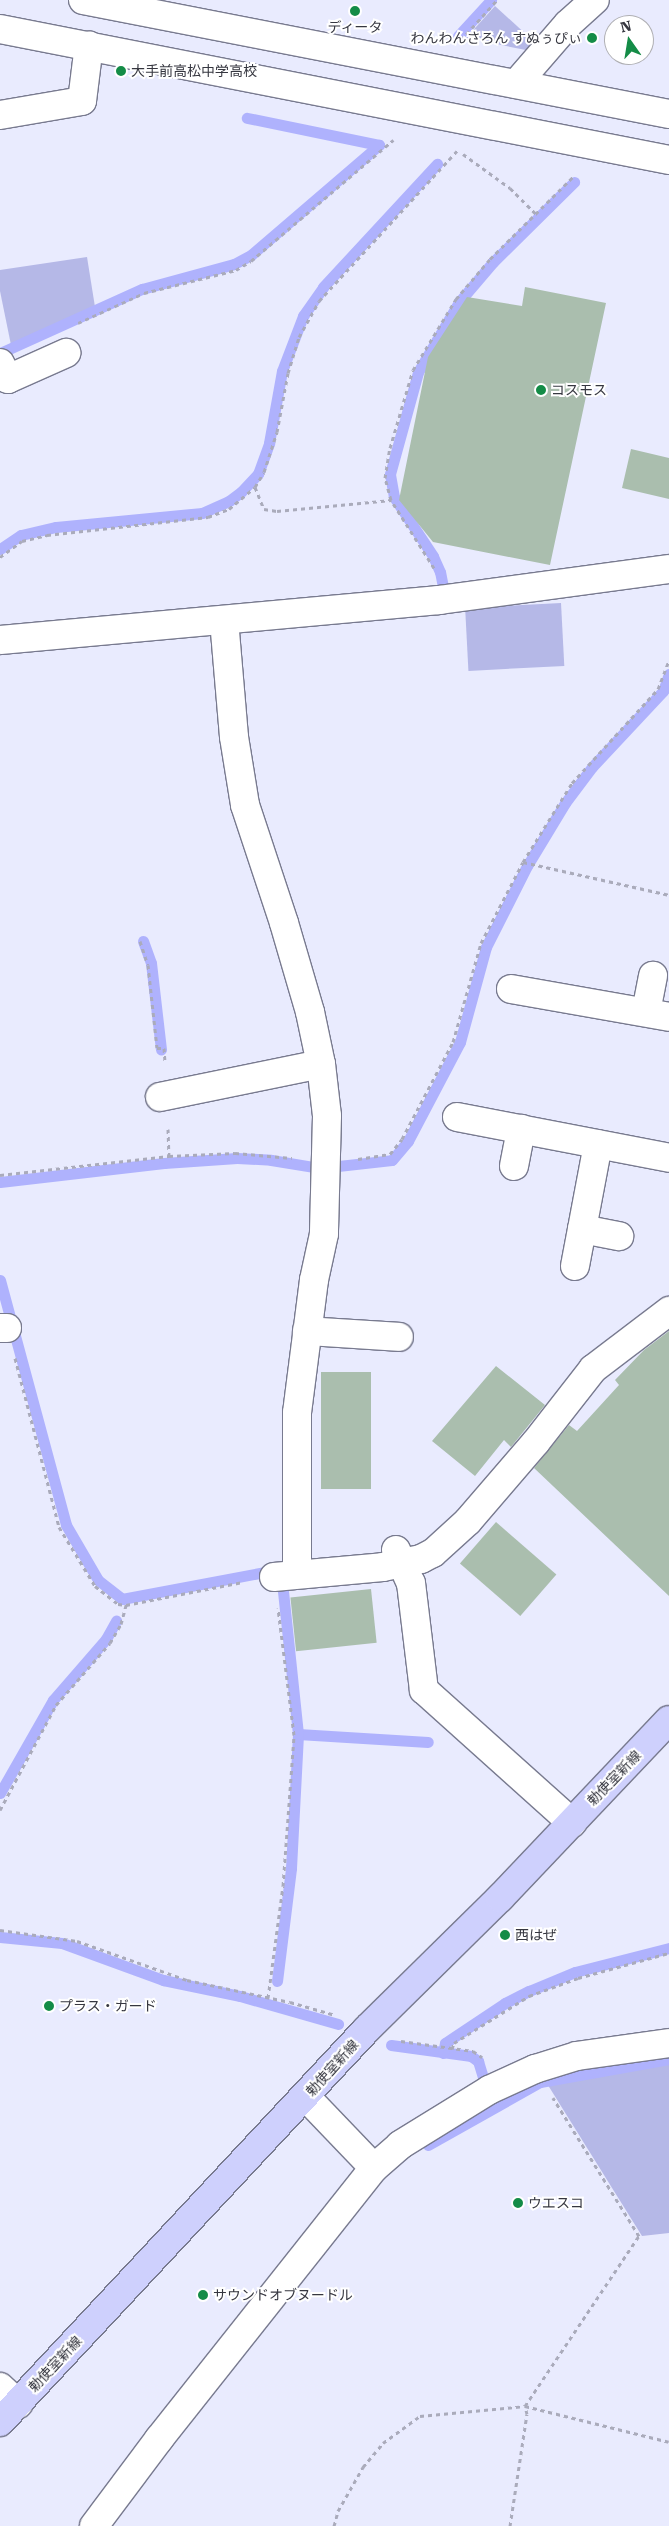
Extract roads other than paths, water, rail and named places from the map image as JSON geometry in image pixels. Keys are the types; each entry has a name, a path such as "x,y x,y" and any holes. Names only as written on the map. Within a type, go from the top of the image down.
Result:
{"main road":[{"name":"勅使室新線","path":"6,2404 306,2097 366,2031 500,1898 669,1720"}],"street":[{"path":"83,0 669,114"},
{"path":"516,84 568,24 596,0"},
{"path":"0,29 669,160"},
{"path":"0,115 82,100 89,45"},
{"path":"0,363 8,380 66,353"},
{"path":"0,640 439,600 669,570"},
{"path":"224,620 234,737 245,806 284,923 310,1012 321,1064 327,1116 324,1234 314,1280 297,1413 286,1576 399,1557 421,1559 433,1553 455,1534 536,1442 593,1369 669,1311"},
{"path":"512,988 657,1014 653,976"},
{"path":"160,1097 321,1064"},
{"path":"457,1117 669,1158"},
{"path":"514,1166 521,1129"},
{"path":"575,1266 598,1144"},
{"path":"582,1229 619,1236"},
{"path":"307,1331 399,1337"},
{"path":"399,1557 410,1583 424,1690 572,1823"},
{"path":"94,2526 159,2439 374,2168 400,2145 489,2090 535,2069 576,2056 669,2043"},
{"path":"306,2097 374,2168"}],"waterway":[{"path":"458,36 491,0"},
{"path":"0,353 142,289 234,264 251,255 379,145 247,118"},
{"path":"0,549 21,535 56,527 202,513 229,501 241,492 258,474 269,443 282,371 303,316 323,287 437,164"},
{"path":"443,587 440,572 433,556 394,497 390,474 418,372 459,302 493,262 574,182"},
{"path":"0,1182 164,1163 237,1158 271,1160 320,1168 392,1160 408,1141 460,1042 486,947 527,866 565,803 592,767 663,691 669,674"},
{"path":"143,941 151,963 161,1049"},
{"path":"0,1280 66,1525 98,1580 122,1599 275,1570"},
{"path":"277,1981 291,1868 298,1734 282,1583"},
{"path":"0,1793 53,1700 106,1639 116,1621"},
{"path":"298,1734 428,1742"},
{"path":"0,1937 62,1943 163,1980 240,1996 338,2024"},
{"path":"443,2053 445,2043 505,2003 529,1991 575,1972 669,1948"},
{"path":"391,2045 471,2056 478,2061 483,2077"},
{"path":"428,2145 540,2082 669,2059"}],"place":[{"name":"ディータ","path":"355,11"},
{"name":"わんわんさろん すぬぅぴぃ","path":"592,38"},
{"name":"大手前高松中学高校","path":"121,71"},
{"name":"コスモス","path":"541,390"},
{"name":"西はぜ","path":"505,1935"},
{"name":"プラス・ガード","path":"49,2006"},
{"name":"ウエスコ","path":"518,2203"},
{"name":"サウンドオブヌードル","path":"203,2295"}]}
